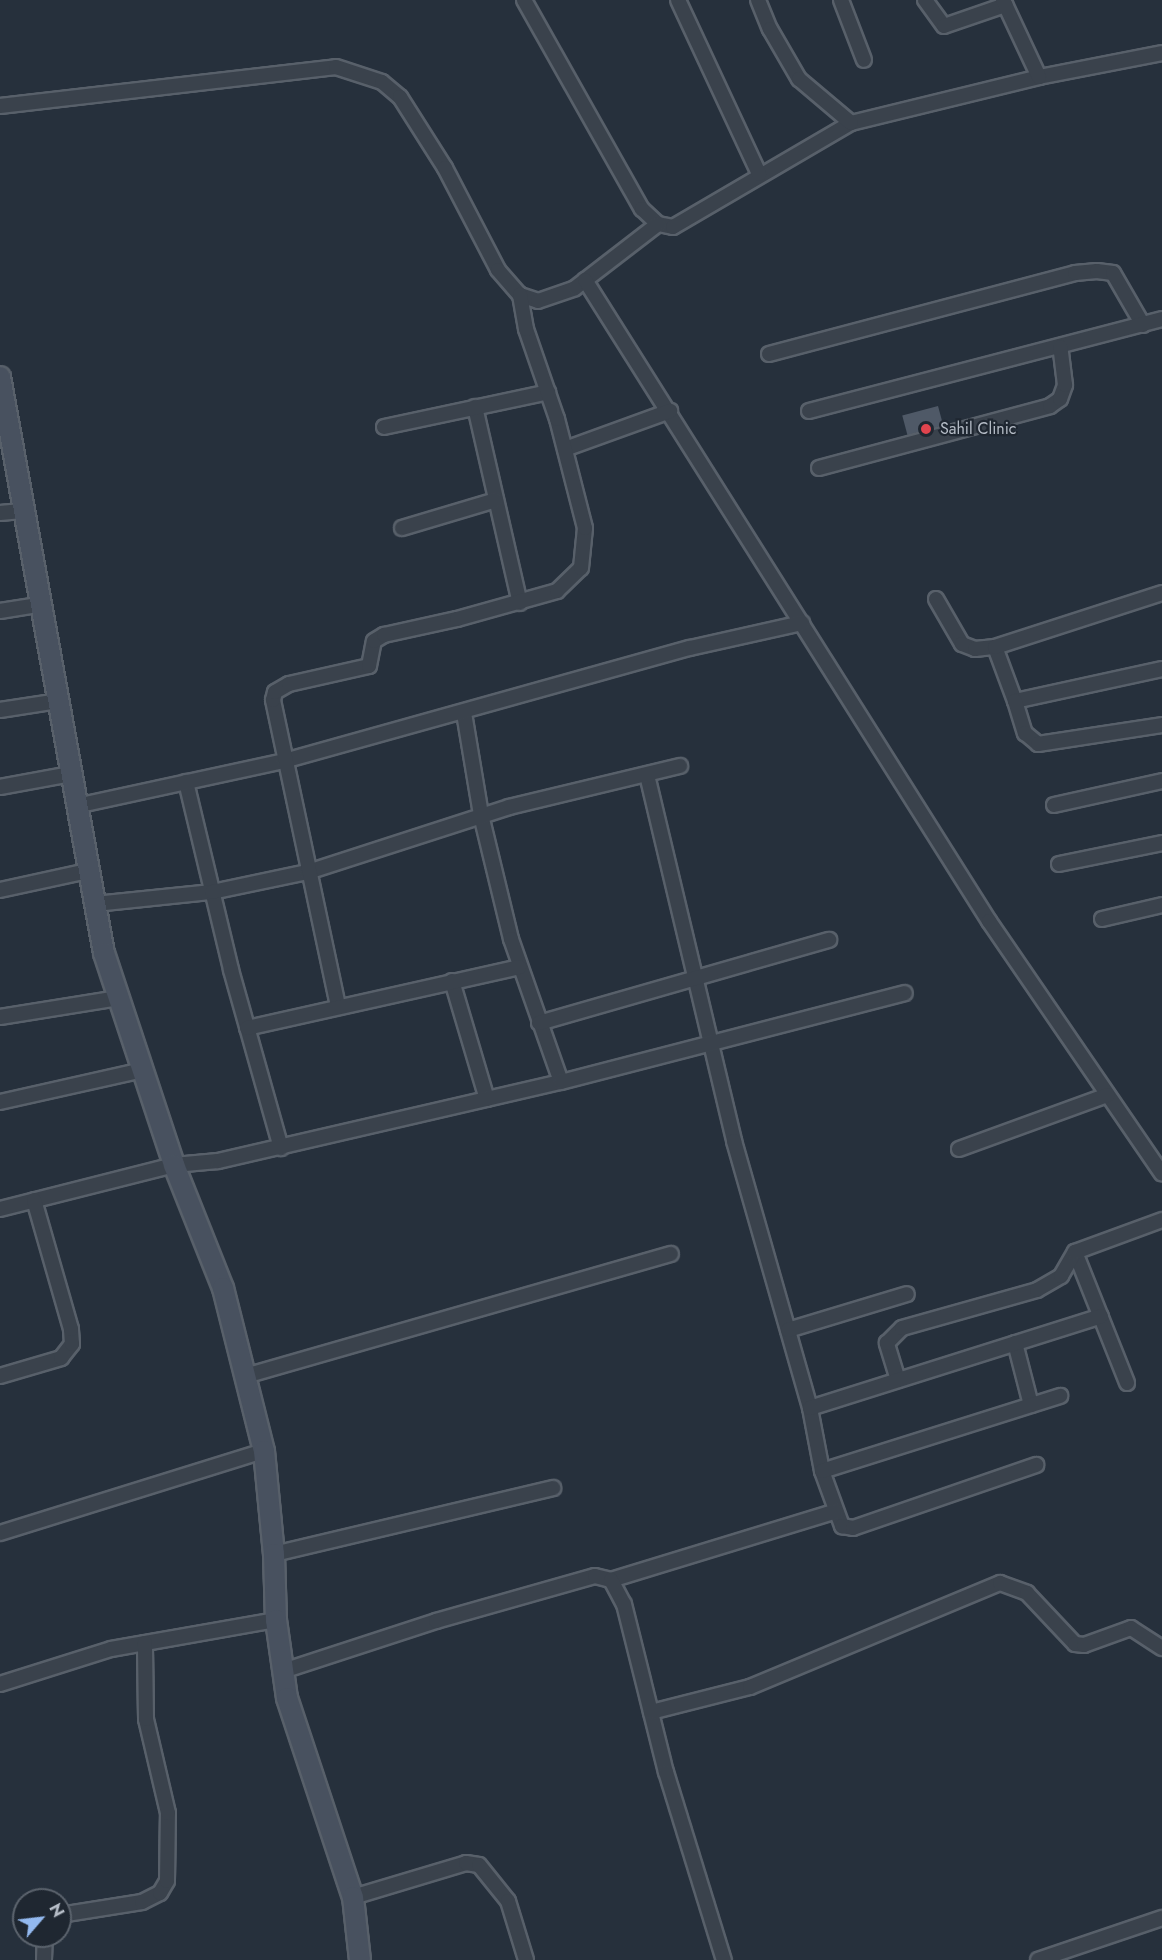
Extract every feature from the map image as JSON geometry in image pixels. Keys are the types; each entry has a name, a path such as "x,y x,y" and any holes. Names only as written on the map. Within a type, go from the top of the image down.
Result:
{"street":[{"path":"524,0 642,209 658,224 673,227 688,222 759,174 851,123 1039,77 1162,53"},
{"path":"678,0 759,174"},
{"path":"758,0 799,79 851,123"},
{"path":"841,0 864,60"},
{"path":"925,0 944,26 1004,3 1039,77"},
{"path":"0,106 313,66 356,72 382,82 400,97 434,148 498,270 520,295 538,301 555,298 585,280 658,224"},
{"path":"769,354 1075,273 1097,271 1113,273 1143,325"},
{"path":"585,280 670,411 989,921 1162,1174"},
{"path":"338,1006 284,761 273,700 281,688 363,670 374,659 374,641 384,635 520,603 557,591 581,568 585,528 566,449 526,329 520,295"},
{"path":"809,411 1162,319"},
{"path":"819,468 1050,406 1059,399 1065,385 1060,346"},
{"path":"0,377 22,511 104,953 174,1165 223,1288 264,1451 274,1554 276,1620 287,1698 353,1898 360,1960"},
{"path":"384,427 548,392"},
{"path":"475,408 520,603"},
{"path":"566,449 670,411"},
{"path":"402,528 496,500"},
{"path":"0,513 22,511"},
{"path":"936,599 962,644 975,650 995,647 1162,593"},
{"path":"0,611 39,605"},
{"path":"76,806 284,761 464,713 690,648 802,623"},
{"path":"995,647 1025,733 1038,744 1162,725"},
{"path":"1015,701 1162,669"},
{"path":"0,710 59,701"},
{"path":"464,713 481,815 519,967 561,1082"},
{"path":"96,904 212,892 308,872 481,815 680,766"},
{"path":"0,787 71,774"},
{"path":"647,775 713,1041 734,1141 810,1408 822,1470 842,1526 853,1528 1036,1465"},
{"path":"186,782 247,1028 281,1148"},
{"path":"1054,805 1162,782"},
{"path":"1059,864 1162,843"},
{"path":"0,890 87,871"},
{"path":"1101,919 1162,905"},
{"path":"539,1023 830,940"},
{"path":"247,1028 519,967"},
{"path":"452,981 487,1099"},
{"path":"0,1209 174,1165 198,1165 281,1148 561,1082 905,993"},
{"path":"0,1017 118,998"},
{"path":"0,1102 143,1070"},
{"path":"959,1149 1107,1095"},
{"path":"0,1376 61,1358 72,1344 71,1329 34,1200"},
{"path":"898,1380 887,1343 902,1328 1037,1290 1061,1276 1075,1252 1162,1220"},
{"path":"1075,1252 1127,1383"},
{"path":"245,1376 671,1254"},
{"path":"788,1330 907,1294"},
{"path":"810,1408 1101,1316"},
{"path":"1015,1343 1030,1405"},
{"path":"822,1470 1060,1396"},
{"path":"0,1533 264,1451"},
{"path":"274,1554 553,1488"},
{"path":"283,1671 436,1621 595,1576 611,1580 836,1511"},
{"path":"611,1580 624,1604 651,1713 724,1960"},
{"path":"651,1713 750,1688 1000,1582 1027,1593 1075,1644 1084,1645 1131,1628 1162,1648"},
{"path":"0,1684 67,1661 145,1643 276,1620"},
{"path":"72,1913 142,1902 160,1893 166,1881 168,1813 145,1711 145,1643"},
{"path":"353,1898 466,1863 479,1865 508,1901 526,1960"},
{"path":"1038,1960 1162,1918"}],"building":[{"path":"938,406 943,425 907,435 902,416"}],"place":[{"name":"Sahil Clinic","path":"926,429"}]}
